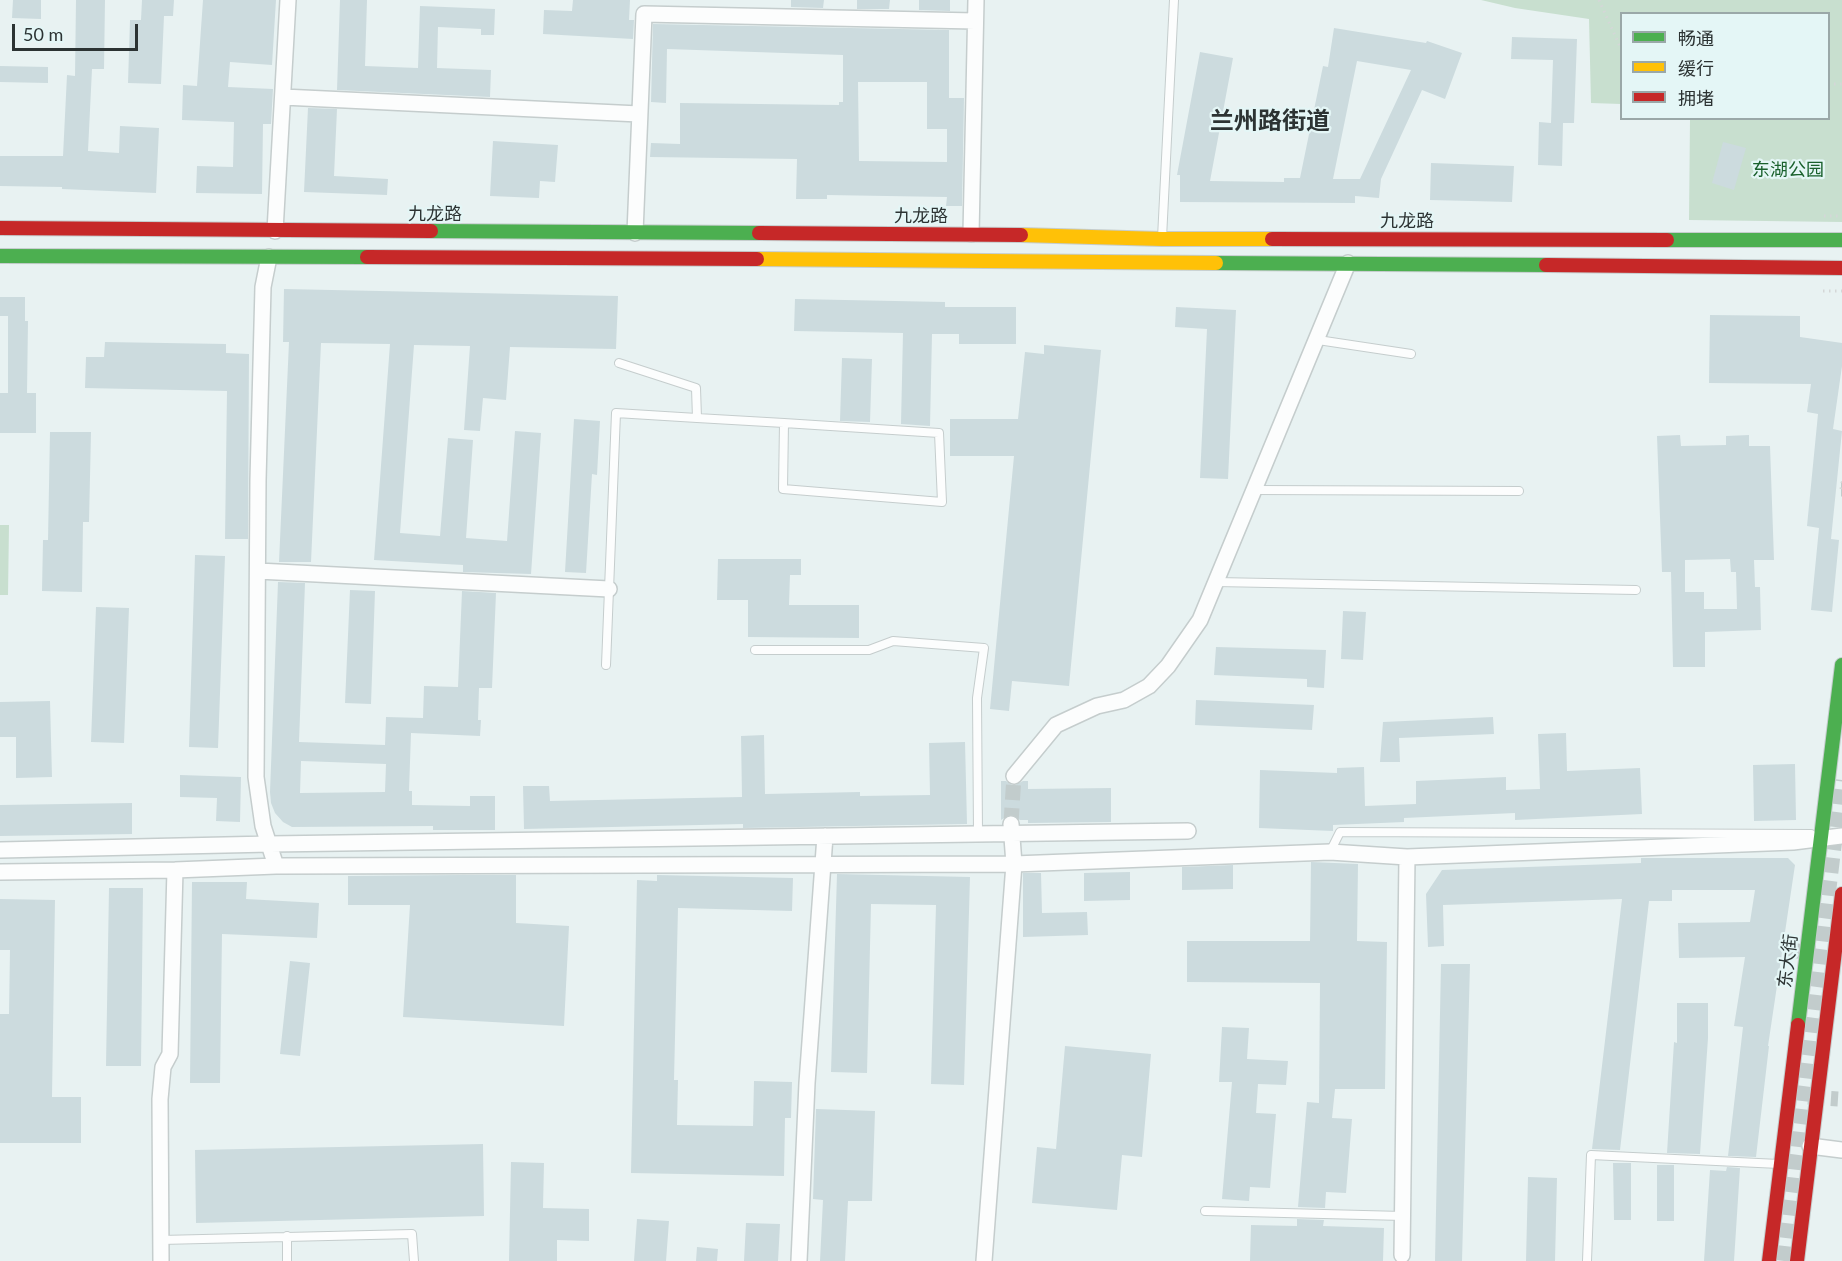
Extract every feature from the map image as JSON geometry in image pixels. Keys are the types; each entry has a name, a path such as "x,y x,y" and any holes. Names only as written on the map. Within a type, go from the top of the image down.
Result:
{"main road":[{"name":"九龙路","path":"0,228 971,234 1162,238 1842,240"},
{"path":"0,256 1842,268"},
{"name":"东大街","path":"1769,1261 1842,665"},
{"path":"1797,1261 1842,894"}],"street":[{"path":"275,231 288,0"},
{"path":"971,234 976,0"},
{"path":"635,233 644,14 975,21"},
{"path":"283,97 639,114"},
{"path":"269,257 263,287 256,777 263,826 276,866"},
{"path":"1014,776 1056,725 1097,706 1124,700 1149,686 1168,666 1200,620 1348,263"},
{"path":"258,571 609,589"},
{"path":"0,850 978,833 1012,828 1188,831"},
{"path":"984,1261 1014,864 1012,828"},
{"path":"799,1261 807,1083 825,836"},
{"path":"0,872 175,870 276,866 1014,864 1330,852 1407,857 1793,842 1821,836 1842,836"},
{"path":"1402,1255 1407,857"},
{"path":"161,1261 160,1099 163,1067 170,1054 175,870"},
{"path":"1810,1146 1842,1150"}],"lane":[{"path":"1162,238 1174,0"},
{"path":"1318,339 1411,354"},
{"path":"619,363 696,388 697,418"},
{"path":"606,664 616,413 784,423 939,433 942,502 783,489 784,423"},
{"path":"1255,490 1519,491"},
{"path":"1216,582 1636,590"},
{"path":"755,650 869,650 893,641 984,648 977,698 978,833"},
{"path":"1330,852 1340,832 1789,833 1821,836"},
{"path":"1587,1261 1591,1155 1780,1164"},
{"path":"1205,1211 1403,1216"},
{"path":"161,1240 412,1234 414,1261"},
{"path":"287,1236 287,1261"}],"path":[{"path":"1599,0 1620,47"},
{"path":"1824,216 1842,216"},
{"path":"1823,291 1842,291"},
{"path":"1841,489 1842,482"}],"green space":[{"name":"东湖公园","path":"1481,0 1842,0 1842,222 1689,220 1690,120 1830,120 1830,12 1620,12 1620,104 1591,103 1589,19 1515,8"},
{"path":"0,525 9,525 8,595 0,595"}],"building":[{"path":"13,0 41,0 41,19 12,18"},
{"path":"76,0 105,0 104,69 92,69 88,151 119,153 120,126 159,128 156,193 0,186 0,156 63,156 67,75 75,76"},
{"path":"142,0 174,0 173,16 164,16 161,84 128,83 130,20 141,20"},
{"path":"203,0 276,0 272,65 230,62 228,87 273,89 271,124 263,124 262,194 196,193 197,166 233,167 234,122 182,120 183,85 197,86"},
{"path":"340,0 367,0 365,66 418,68 420,6 495,9 494,35 481,35 481,29 438,27 437,68 491,70 490,97 337,90"},
{"path":"573,0 630,0 629,20 634,20 633,39 543,34 544,10 572,11"},
{"path":"791,0 824,0 823,8 791,7"},
{"path":"857,0 890,0 889,9 857,9"},
{"path":"919,0 950,0 950,11 919,10"},
{"path":"653,24 949,30 949,98 964,98 962,206 946,206 947,197 827,195 827,199 796,199 797,159 650,157 651,143 680,144 680,103 839,105 839,102 843,102 843,55 667,49 666,103 651,102","holes":["858,82 927,82 927,129 947,129 947,162 859,161"]},
{"path":"1334,28 1426,43 1427,41 1462,53 1445,99 1422,90 1381,179 1379,198 1355,196 1355,203 1180,202 1180,175 1177,175 1200,52 1233,58 1210,181 1284,182 1284,178 1300,178 1323,66 1328,67","holes":["1357,61 1411,70 1360,179 1333,179"]},
{"path":"1512,37 1577,39 1574,123 1563,123 1562,166 1538,165 1539,122 1551,123 1553,60 1511,59"},
{"path":"0,66 48,67 48,83 0,82"},
{"path":"308,108 337,109 334,176 388,179 387,195 304,192"},
{"path":"493,141 558,145 555,182 540,181 539,198 490,196"},
{"path":"1723,142 1746,148 1734,190 1712,183"},
{"path":"1431,163 1514,166 1512,202 1430,200"},
{"path":"284,289 618,296 616,349 510,347 506,400 483,398 480,431 464,430 470,346 414,345 400,533 440,536 448,438 473,440 466,538 507,541 515,431 541,433 531,574 463,572 463,565 374,560 390,344 321,343 311,562 279,562 289,342 283,342"},
{"path":"0,297 25,297 25,321 28,321 27,393 36,393 36,433 0,433 0,393 8,393 8,316 0,316"},
{"path":"795,299 945,302 945,307 1016,307 1016,344 959,344 959,334 932,334 930,426 901,424 903,333 794,331"},
{"path":"1176,307 1236,310 1228,479 1200,478 1207,329 1175,327"},
{"path":"1710,315 1800,316 1800,337 1842,343 1842,366 1833,429 1842,431 1831,539 1839,540 1832,612 1811,610 1819,528 1807,526 1818,414 1807,412 1811,384 1709,383"},
{"path":"105,342 226,344 226,353 249,354 248,539 225,539 227,391 85,388 86,357 104,357"},
{"path":"1044,345 1101,350 1069,686 1012,681 1009,711 990,709 1014,456 950,456 950,419 1018,419 1025,352 1044,354"},
{"path":"842,358 872,359 870,422 840,421"},
{"path":"574,419 600,421 597,475 592,474 586,573 565,572"},
{"path":"50,432 91,432 89,522 83,522 82,592 42,591 43,540 48,540"},
{"path":"1680,435 1681,446 1726,445 1726,436 1749,435 1749,446 1770,446 1774,560 1754,560 1755,587 1760,587 1761,630 1705,632 1705,667 1673,667 1671,572 1662,572 1657,436","holes":["1730,559 1731,572 1736,572 1737,609 1704,609 1704,592 1685,592 1685,560"]},
{"path":"195,555 225,556 218,748 189,747"},
{"path":"718,559 801,559 801,575 790,575 789,605 859,605 859,638 748,637 748,600 717,600"},
{"path":"278,582 305,583 299,742 385,745 386,717 423,718 424,686 458,687 462,591 496,593 492,688 479,688 480,736 411,733 409,791 412,791 412,805 470,806 470,796 495,796 495,830 433,830 433,826 292,827 283,822 275,813 270,792","holes":["301,761 386,764 385,792 300,793"]},
{"path":"350,590 375,591 371,704 345,703"},
{"path":"96,607 129,608 124,743 91,742"},
{"path":"1343,611 1366,612 1363,660 1341,659"},
{"path":"1216,647 1326,650 1324,688 1307,687 1307,679 1214,675"},
{"path":"1196,700 1314,705 1312,730 1195,725"},
{"path":"50,701 52,777 16,778 16,737 0,737 0,702"},
{"path":"1493,717 1494,734 1399,738 1400,762 1380,762 1383,722"},
{"path":"1566,733 1567,771 1640,768 1642,814 1515,820 1515,813 1404,818 1404,822 1333,825 1333,831 1259,828 1260,770 1337,773 1337,768 1364,767 1365,806 1416,804 1416,781 1506,777 1506,790 1540,789 1538,734"},
{"path":"764,735 765,794 860,792 860,796 930,795 929,743 965,742 967,824 743,828 743,824 524,829 523,786 549,786 550,801 742,797 741,736"},
{"path":"1795,764 1796,820 1754,821 1753,765"},
{"path":"180,775 241,777 240,822 216,821 217,798 180,797"},
{"path":"1001,781 1006,781 1013,786 1028,781 1028,789 1111,788 1111,822 1028,823 1028,820 1020,820 1011,814 1001,820"},
{"path":"132,803 132,834 0,836 0,805"},
{"path":"1641,858 1788,858 1795,865 1768,1046 1756,1157 1728,1156 1743,1027 1734,1026 1745,957 1679,958 1678,923 1750,922 1755,890 1672,890 1672,901 1649,901 1620,1150 1592,1149 1622,899 1443,905 1444,946 1428,947 1426,894 1442,870 1641,863"},
{"path":"1311,862 1358,864 1357,941 1387,942 1385,1089 1335,1089 1332,1118 1352,1119 1346,1193 1326,1192 1325,1208 1298,1207 1307,1102 1319,1103 1320,983 1187,982 1187,941 1310,941"},
{"path":"1233,865 1233,889 1182,890 1182,867"},
{"path":"1130,872 1130,900 1084,901 1084,873"},
{"path":"1023,873 1041,873 1042,913 1087,912 1088,935 1023,937"},
{"path":"837,874 970,877 964,1085 931,1084 936,905 871,904 867,1073 831,1072"},
{"path":"516,875 516,923 569,926 564,1026 403,1017 410,905 348,905 348,876"},
{"path":"657,875 793,878 792,911 678,908 674,1080 678,1080 677,1125 753,1126 754,1081 792,1082 791,1118 785,1118 784,1176 631,1173 637,880 657,881"},
{"path":"192,882 247,882 246,899 319,903 317,938 222,934 220,1083 190,1083"},
{"path":"109,888 143,888 141,1066 106,1066"},
{"path":"0,899 55,900 52,1097 81,1097 81,1143 0,1143 0,1014 9,1014 10,950 0,950"},
{"path":"290,961 310,963 300,1056 280,1054"},
{"path":"1441,964 1470,964 1462,1261 1435,1261"},
{"path":"1677,1003 1708,1003 1708,1038 1700,1154 1667,1153 1674,1042 1677,1043"},
{"path":"1222,1027 1249,1028 1247,1059 1288,1061 1286,1085 1258,1084 1256,1113 1276,1114 1270,1188 1250,1187 1249,1201 1222,1199 1232,1082 1219,1082"},
{"path":"1065,1046 1151,1054 1142,1157 1122,1155 1117,1210 1032,1203 1037,1147 1056,1149"},
{"path":"816,1109 875,1111 872,1201 848,1201 845,1261 820,1261 823,1200 813,1199"},
{"path":"483,1144 484,1216 196,1223 195,1150"},
{"path":"511,1162 544,1163 543,1208 589,1209 589,1241 557,1240 557,1261 509,1261"},
{"path":"1613,1163 1631,1163 1631,1220 1614,1220"},
{"path":"1657,1165 1674,1165 1674,1221 1657,1221"},
{"path":"1727,1167 1740,1168 1734,1261 1704,1261 1710,1170 1726,1171"},
{"path":"1528,1177 1557,1178 1555,1261 1526,1261"},
{"path":"637,1219 669,1221 666,1261 634,1261"},
{"path":"1297,1219 1324,1220 1323,1226 1384,1228 1383,1261 1250,1261 1251,1225 1297,1226"},
{"path":"746,1223 780,1224 778,1261 744,1261"},
{"path":"697,1247 718,1249 717,1261 696,1261"}],"tunnel":[{"path":"1011,823 1014,776"},
{"path":"1784,1261 1842,780"},
{"path":"1788,950 1815,953"},
{"path":"1808,1097 1838,1099"}],"traffic: fast":[{"path":"431,231 759,233"},
{"path":"1667,240 1842,240"},
{"path":"0,256 367,257"},
{"path":"1216,263 1546,265"},
{"path":"1798,1025 1842,665"}],"traffic: slow":[{"path":"1021,235 1272,239"},
{"path":"757,259 1216,263"}],"traffic: jam":[{"path":"0,228 431,231"},
{"path":"759,233 1021,235"},
{"path":"1272,239 1667,240"},
{"path":"367,257 757,259"},
{"path":"1546,265 1842,268"},
{"path":"1797,1261 1842,894"},
{"path":"1769,1261 1798,1025"}],"district":[{"name":"兰州路街道","path":"1270,121"}]}
